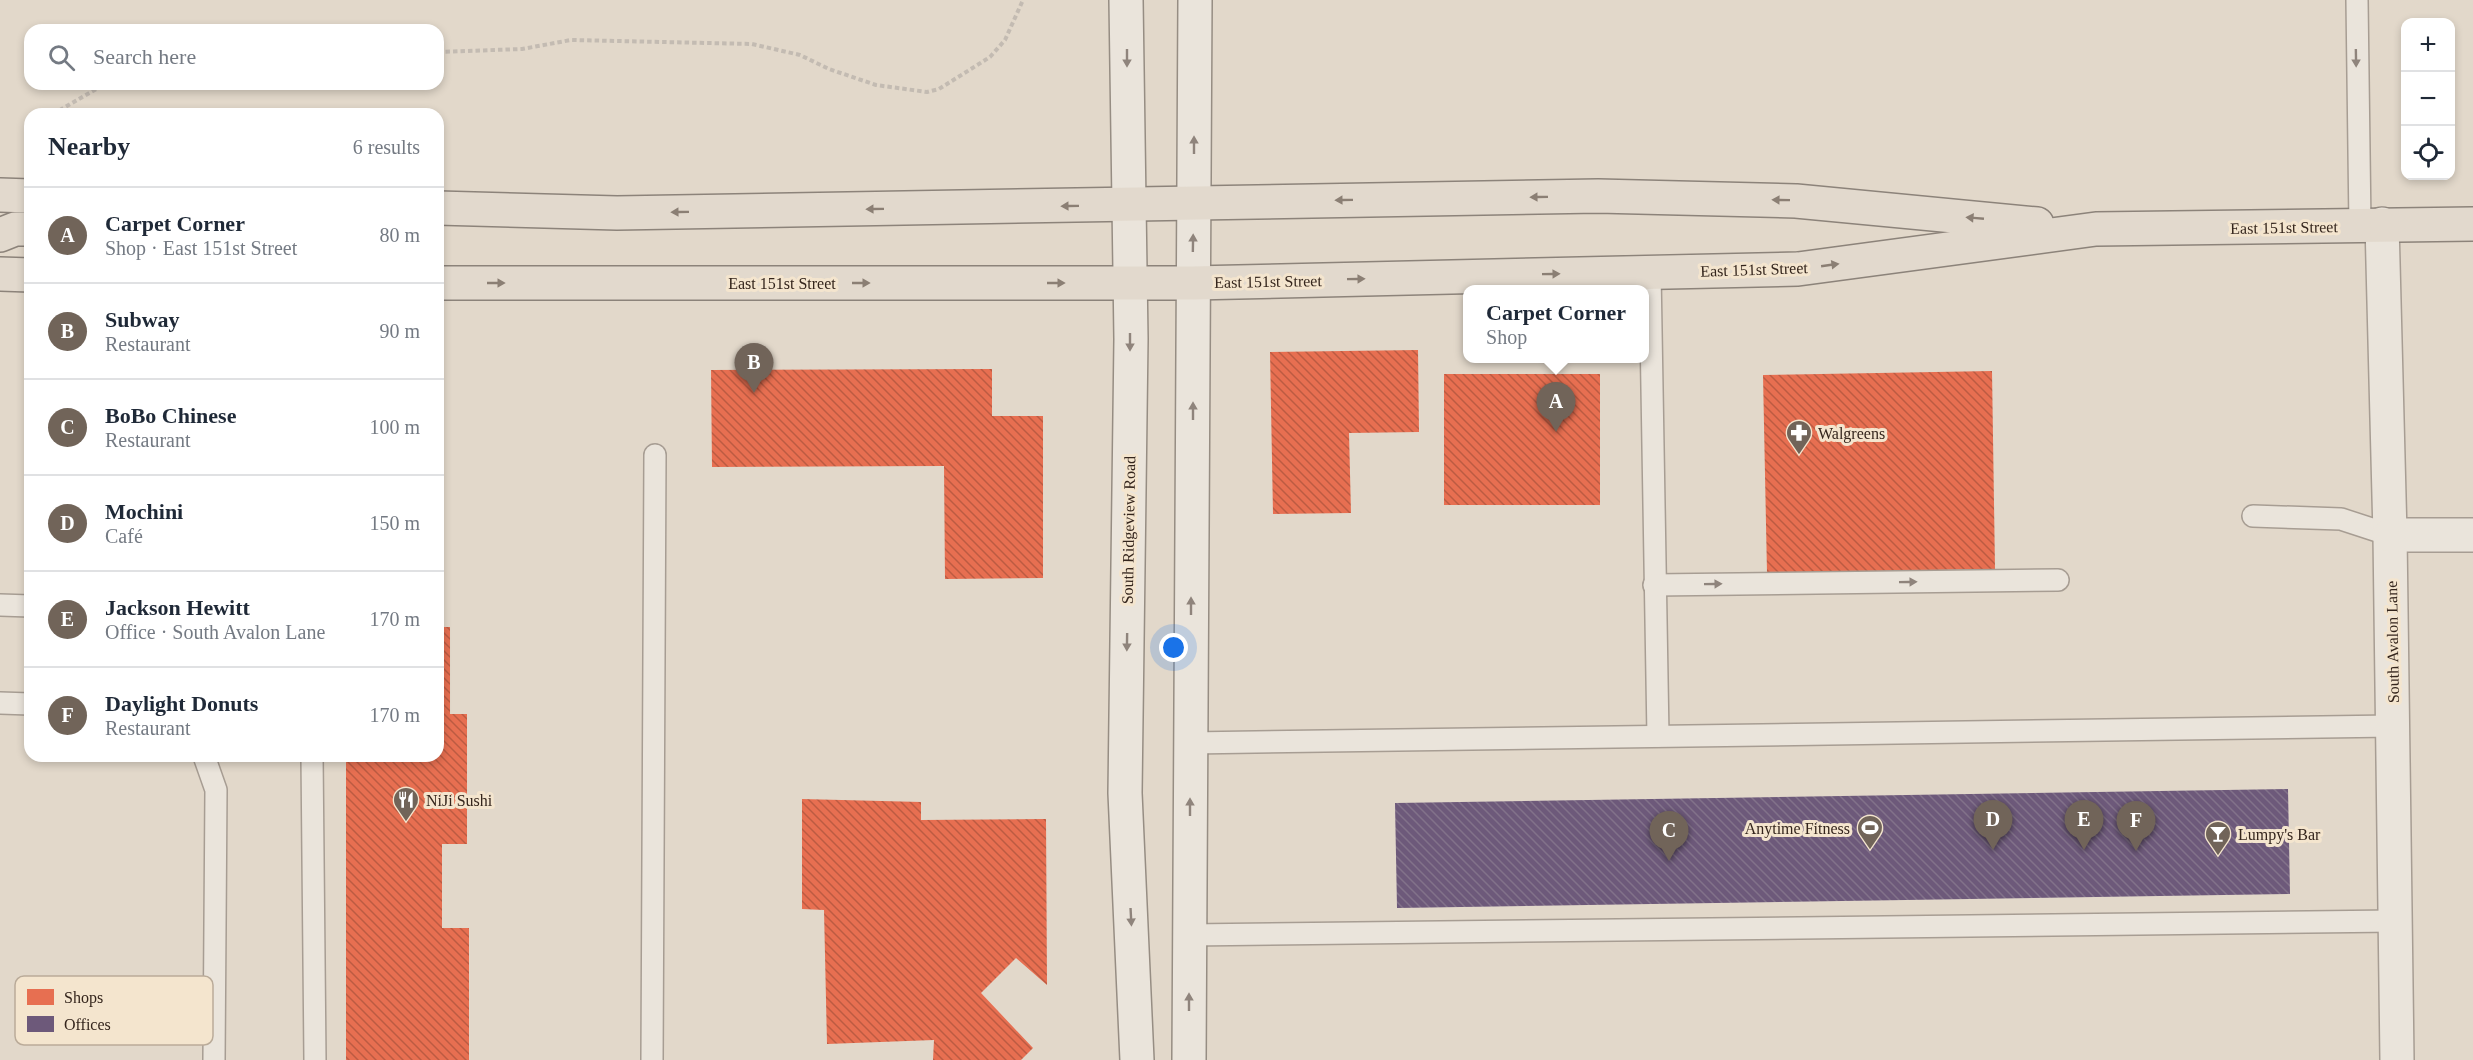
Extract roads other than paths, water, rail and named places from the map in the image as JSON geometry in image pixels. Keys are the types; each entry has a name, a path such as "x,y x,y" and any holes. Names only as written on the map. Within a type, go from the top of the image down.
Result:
{"main road":[{"name":"South Ridgeview Road","path":"1126,0 1130,283 1125,793 1137,1060"},
{"path":"1189,1060 1195,0"},
{"path":"0,195 24,196"},
{"name":"East 151st Street","path":"444,208 617,213 1598,196 1796,201 2096,230"},
{"path":"444,229 484,209"},
{"name":"East 151st Street","path":"444,283 1193,283 1798,269 2096,230 2473,224"},
{"name":"South Avalon Lane","path":"2371,225 2390,535 2397,1060"},
{"path":"0,235 15,229 24,229"},
{"path":"0,274 24,275"},
{"path":"2390,535 2473,535"}],"lane":[{"path":"2357,0 2371,225"},
{"path":"1650,272 1658,736"},
{"path":"652,1060 655,455"},
{"path":"2253,516 2341,519 2390,535"},
{"path":"1654,585 2058,580"},
{"path":"0,605 24,606"},
{"path":"0,703 24,704"},
{"path":"1190,742 2393,726"},
{"path":"206,762 216,790 214,1060"},
{"path":"312,762 315,1060"},
{"path":"1189,935 2395,921"}],"place":[{"name":"Subway","path":"754,393"},
{"name":"Carpet Corner","path":"1556,432"},
{"name":"Walgreens","path":"1799,456"},
{"name":"NiJi Sushi","path":"406,823"},
{"name":"Mochini","path":"1993,850"},
{"name":"Jackson Hewitt","path":"2084,850"},
{"name":"Anytime Fitness","path":"1870,851"},
{"name":"Daylight Donuts","path":"2136,851"},
{"name":"Lumpy's Bar","path":"2218,857"},
{"name":"BoBo Chinese","path":"1669,861"}]}
